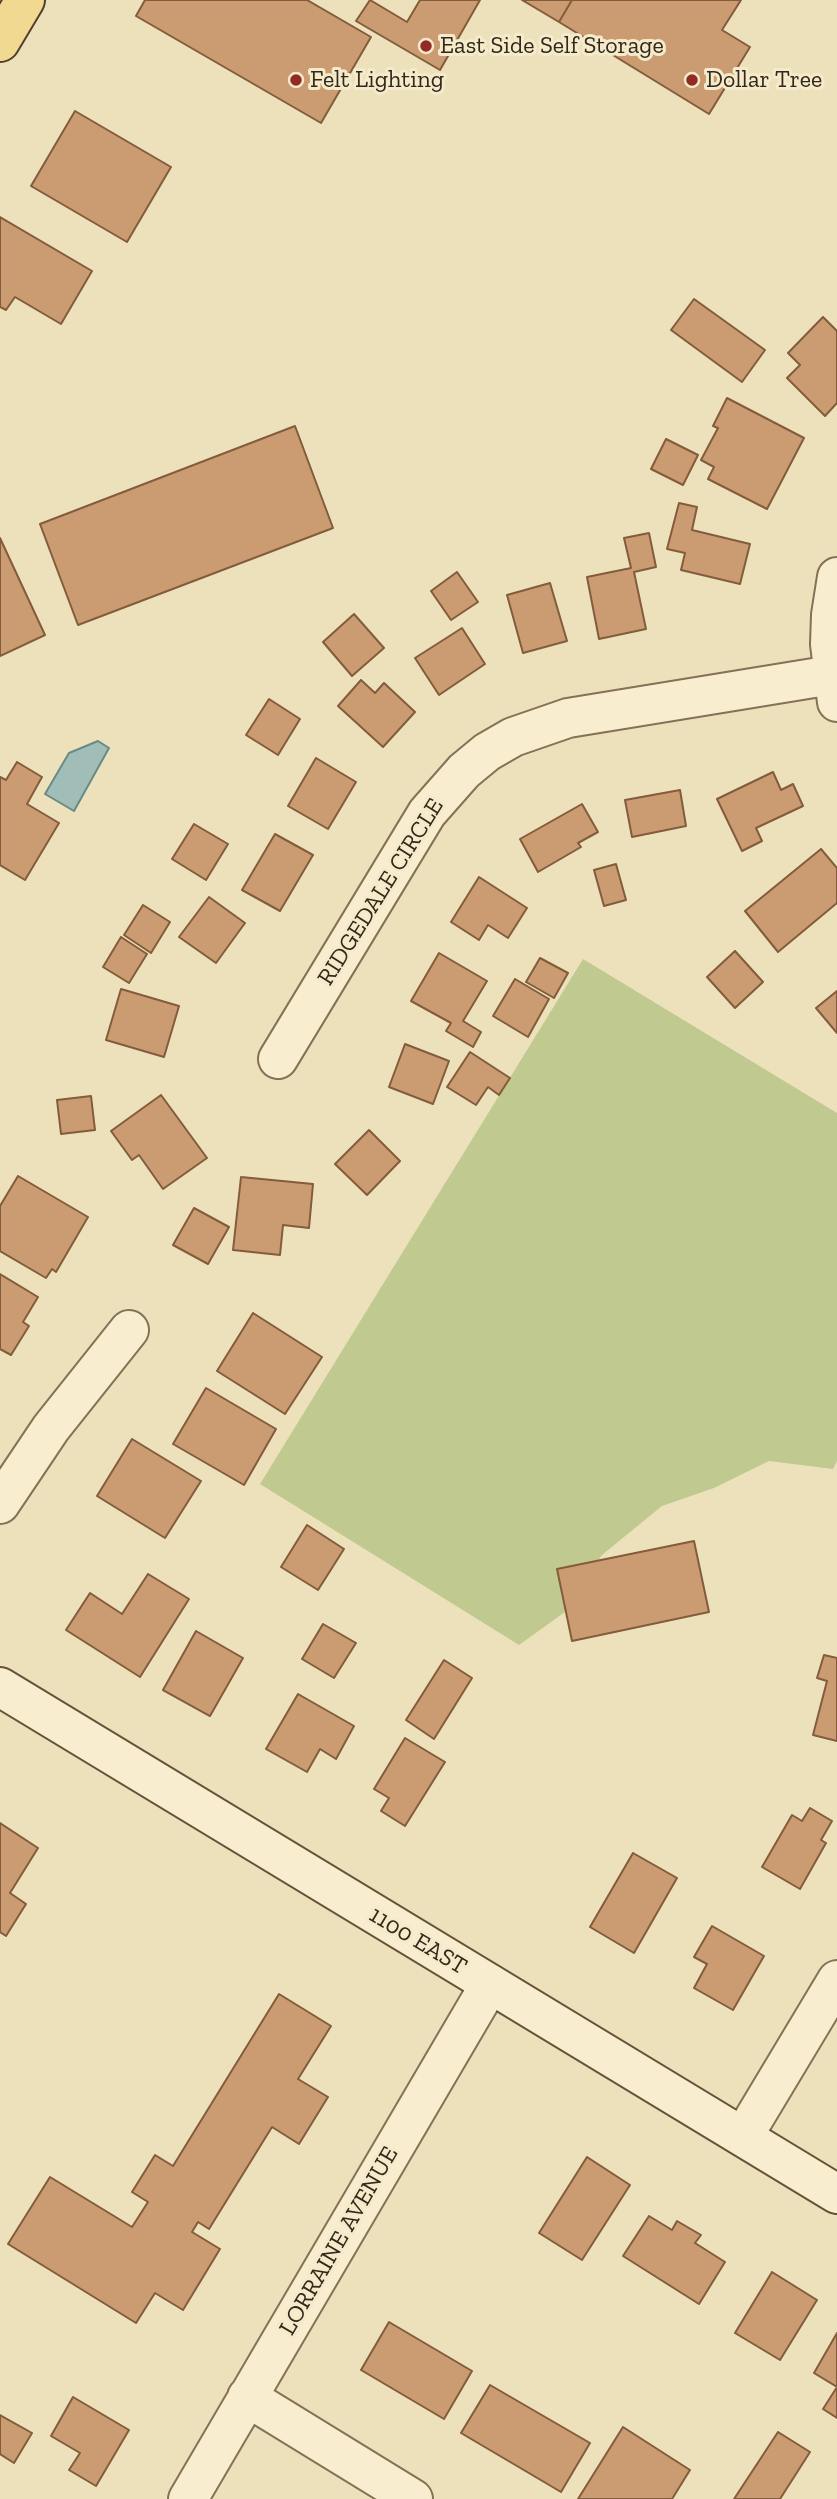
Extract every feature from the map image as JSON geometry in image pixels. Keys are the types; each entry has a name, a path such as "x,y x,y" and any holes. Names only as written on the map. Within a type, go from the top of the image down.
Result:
{"main road":[{"path":"0,42 25,0"}],"street":[{"path":"834,688 831,615 837,577"},
{"name":"RIDGEDALE CIRCLE","path":"278,1059 427,813 464,771 488,752 513,737 568,718 834,688"},
{"path":"0,1504 51,1428 129,1330"},
{"name":"1100 EAST","path":"0,1687 744,2135 837,2194"},
{"path":"744,2135 837,1980"},
{"name":"LORRAINE AVENUE","path":"188,2499 490,1984"},
{"path":"247,2397 413,2499"}],"green space":[{"path":"583,959 837,1113 837,1461 833,1469 769,1461 714,1488 662,1506 602,1555 565,1612 519,1645 260,1484"}],"water":[{"path":"98,741 109,748 74,811 45,794 69,753"}],"building":[{"name":"Felt Lighting","path":"145,0 307,0 371,37 321,123 136,16"},
{"name":"East Side Self Storage","path":"370,0 407,22 420,0 480,0 440,70 356,21"},
{"path":"522,0 572,0 559,22"},
{"name":"Dollar Tree","path":"572,0 741,0 722,30 750,47 709,114 559,22"},
{"path":"75,111 171,167 127,242 31,186"},
{"path":"0,217 92,271 61,324 15,297 6,310 0,307"},
{"path":"694,299 765,350 742,382 671,330"},
{"path":"823,317 837,331 837,403 825,416 787,378 800,365 788,353"},
{"path":"727,398 804,438 767,509 708,479 714,467 701,460 718,428 713,426"},
{"path":"295,426 333,528 78,625 40,524"},
{"path":"666,439 698,455 683,485 651,469"},
{"path":"679,503 697,507 692,530 750,544 740,584 681,570 685,553 667,549"},
{"path":"649,533 656,567 634,572 646,629 599,639 587,577 631,568 624,538"},
{"path":"0,538 45,635 0,656"},
{"path":"457,572 478,602 451,620 431,591"},
{"path":"550,583 567,641 523,653 507,595"},
{"path":"354,614 384,648 352,676 323,642"},
{"path":"462,628 485,664 439,695 415,658"},
{"path":"361,680 375,693 384,683 415,712 383,747 338,706"},
{"path":"269,699 300,719 278,755 246,735"},
{"path":"316,758 356,782 328,829 288,806"},
{"path":"17,762 42,777 27,804 59,823 25,880 0,865 0,777 6,780"},
{"path":"773,772 781,790 793,784 803,806 756,828 762,841 742,851 717,799"},
{"path":"680,790 686,826 632,837 625,800"},
{"path":"582,804 598,832 578,843 581,847 538,872 520,839"},
{"path":"194,824 228,844 206,880 172,859"},
{"path":"275,834 313,855 280,911 242,890"},
{"path":"821,849 837,868 837,903 778,952 745,911"},
{"path":"616,864 626,900 604,906 594,870"},
{"path":"479,877 527,908 508,938 488,925 479,940 451,922"},
{"path":"209,897 245,923 216,963 179,937"},
{"path":"143,905 170,922 151,953 124,935"},
{"path":"121,937 147,954 129,983 103,967"},
{"path":"735,951 763,982 735,1008 707,977"},
{"path":"439,953 487,981 463,1021 481,1032 473,1047 446,1031 451,1023 411,1001"},
{"path":"540,958 568,973 554,998 526,982"},
{"path":"515,979 549,999 528,1037 493,1016"},
{"path":"121,989 179,1006 164,1057 106,1040"},
{"path":"837,991 837,1033 816,1008"},
{"path":"405,1044 449,1061 433,1104 389,1087"},
{"path":"470,1052 510,1078 499,1095 488,1087 476,1105 447,1087"},
{"path":"161,1095 207,1158 163,1189 139,1155 132,1160 111,1131"},
{"path":"91,1096 95,1130 61,1134 57,1100"},
{"path":"369,1130 400,1161 367,1195 335,1164"},
{"path":"18,1176 88,1217 56,1272 52,1269 46,1278 0,1251 0,1206"},
{"path":"241,1177 313,1184 309,1228 283,1225 280,1255 233,1250"},
{"path":"194,1208 229,1227 208,1264 173,1245"},
{"path":"0,1274 38,1297 23,1322 29,1326 11,1355 0,1349"},
{"path":"253,1313 322,1357 285,1414 217,1371"},
{"path":"206,1388 276,1429 244,1485 173,1444"},
{"path":"132,1439 201,1481 165,1538 97,1496"},
{"path":"307,1525 344,1549 318,1590 281,1567"},
{"path":"694,1541 709,1612 572,1641 557,1569"},
{"path":"148,1574 189,1599 140,1677 66,1630 90,1593 122,1614"},
{"path":"323,1624 356,1643 334,1678 302,1659"},
{"path":"196,1631 243,1658 210,1716 163,1690"},
{"path":"824,1655 837,1658 837,1741 813,1735 827,1681 817,1678"},
{"path":"444,1660 472,1678 434,1739 406,1720"},
{"path":"298,1694 354,1726 336,1759 320,1749 307,1772 266,1749"},
{"path":"405,1738 445,1762 405,1826 381,1811 389,1798 374,1789"},
{"path":"810,1808 832,1821 821,1840 826,1843 800,1889 762,1867 792,1815 802,1821"},
{"path":"0,1823 38,1848 10,1893 26,1904 6,1936 0,1932"},
{"path":"633,1853 677,1878 634,1953 590,1927"},
{"path":"712,1926 764,1956 733,2010 694,1988 707,1964 694,1957"},
{"path":"279,1994 331,2026 298,2079 328,2097 299,2144 272,2127 209,2229 198,2222 192,2232 220,2249 183,2310 155,2293 136,2323 8,2244 50,2177 132,2227 148,2202 132,2192 155,2155 173,2166"},
{"path":"587,2157 630,2185 582,2260 539,2233"},
{"path":"649,2216 672,2230 677,2221 701,2235 695,2243 725,2262 699,2304 623,2256"},
{"path":"772,2272 817,2300 780,2360 735,2333"},
{"path":"389,2322 472,2371 444,2419 361,2370"},
{"path":"837,2333 837,2387 814,2373"},
{"path":"490,2385 590,2443 561,2492 461,2433"},
{"path":"837,2387 837,2418 823,2409"},
{"path":"73,2397 129,2430 96,2486 69,2470 80,2453 51,2436"},
{"path":"0,2415 32,2433 14,2463 0,2454"},
{"path":"623,2427 690,2470 672,2499 578,2499"},
{"path":"778,2432 810,2452 780,2499 734,2499"}],"place":[{"name":"East Side Self Storage","path":"426,46"},
{"name":"Felt Lighting","path":"296,80"},
{"name":"Dollar Tree","path":"692,80"}]}
